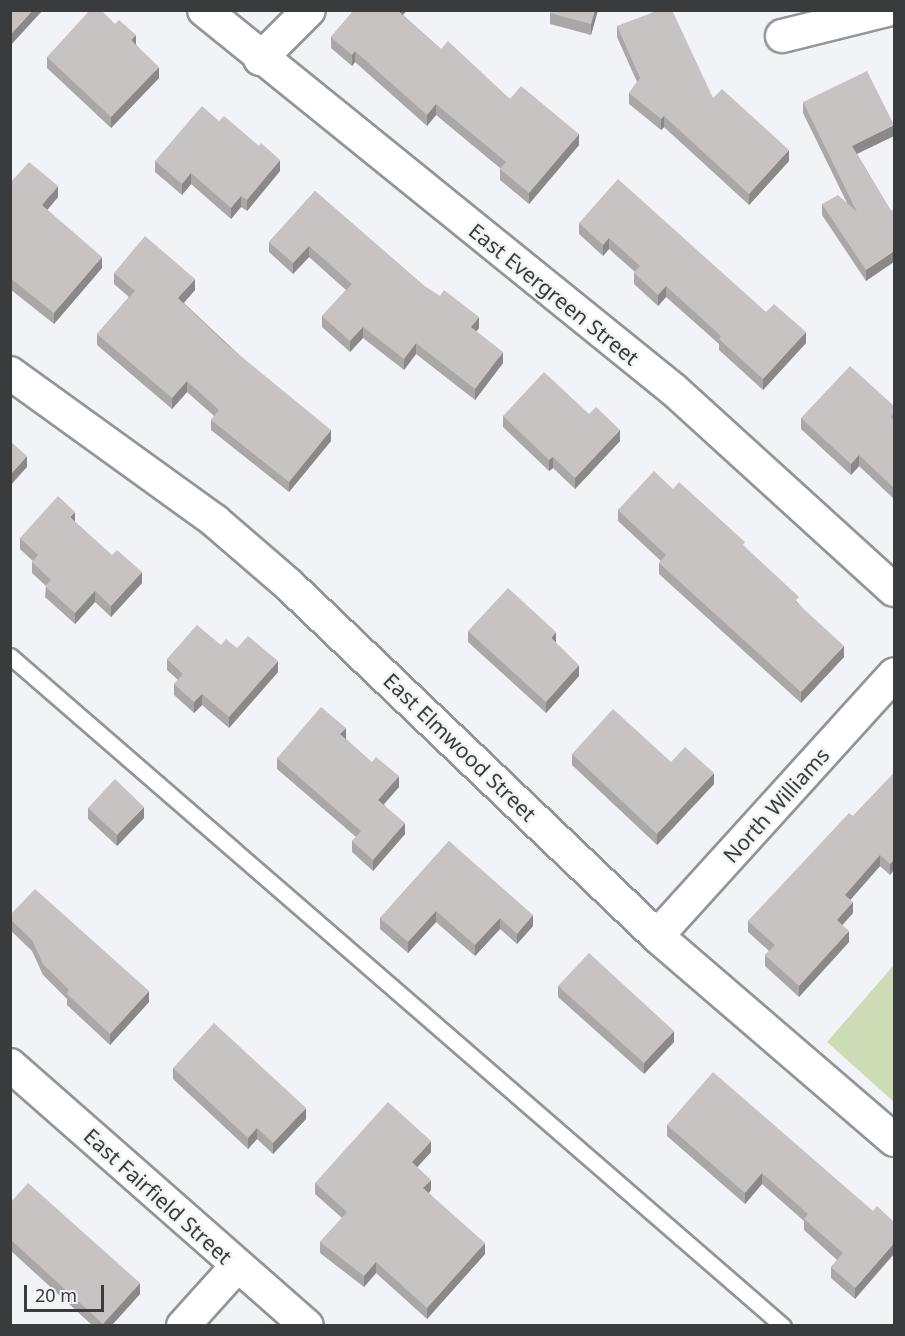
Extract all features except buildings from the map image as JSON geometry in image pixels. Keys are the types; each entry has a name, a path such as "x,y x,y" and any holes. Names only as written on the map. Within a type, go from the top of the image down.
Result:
{"street":[{"name":"East Evergreen Street","path":"204,10 260,59 674,390 894,591"},
{"path":"260,59 309,10"},
{"path":"782,36 887,10"},
{"name":"East Elmwood Street","path":"10,373 215,521 288,584 657,936 894,1140"},
{"name":"North Williams","path":"657,936 894,675"},
{"name":"East Fairfield Street","path":"10,1065 307,1326"},
{"path":"183,1326 237,1266"}],"lane":[{"path":"10,656 783,1326"}],"green space":[{"path":"894,965 894,1102 827,1042"}]}
